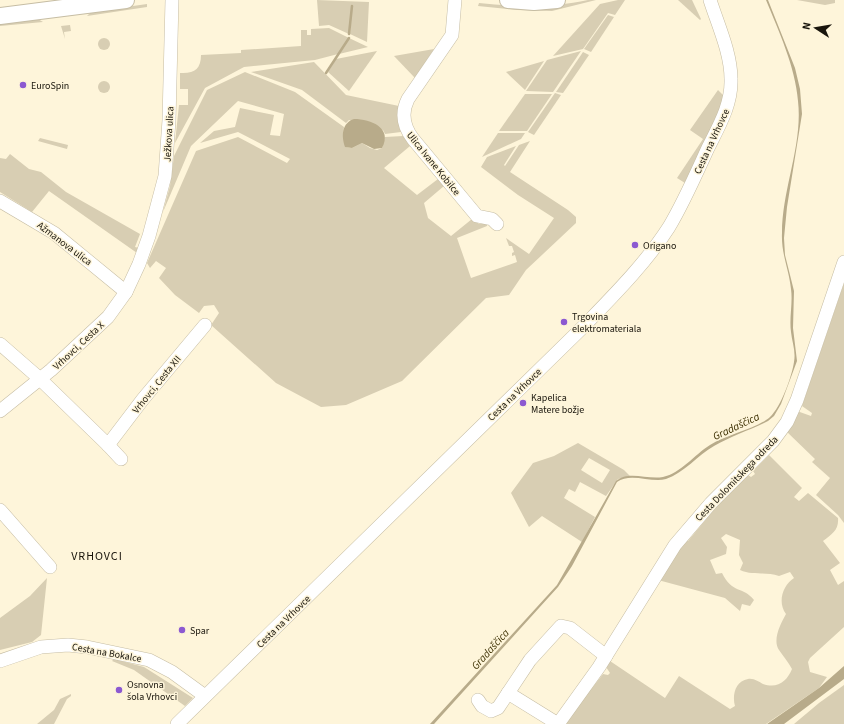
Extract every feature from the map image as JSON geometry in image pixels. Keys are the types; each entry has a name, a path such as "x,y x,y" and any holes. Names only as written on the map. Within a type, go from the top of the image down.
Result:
{"main road":[{"path":"0,16 126,0"},
{"path":"508,0 534,2 557,0"}],"street":[{"name":"Ježkova ulica","path":"139,264 161,196 167,164 172,0"},
{"name":"Ulica Ivane Kobilce","path":"455,0 452,35 408,99 405,108 405,124 413,139 477,216 492,219 497,224"},
{"name":"Cesta na Vrhovce","path":"177,724 594,316 631,276 655,246 668,228 684,198 725,113 730,96 731,78 729,66 710,0"},
{"name":"Ažmanova ulica","path":"0,200 54,233 126,292"},
{"name":"Cesta Dolomitskega odreda","path":"508,693 558,724 606,656 675,545 710,504 773,441 787,422 797,400 844,262"},
{"name":"Vrhovci, Cesta X","path":"0,411 39,378 51,370 95,331 113,311 126,292 139,264"},
{"name":"Vrhovci, Cesta XII","path":"108,445 205,325"},
{"path":"0,344 39,378 121,459"},
{"path":"0,510 50,567"},
{"path":"478,700 482,706 491,711 498,708 530,660 561,626 570,628 606,656"},
{"name":"Cesta na Bokalce","path":"0,661 41,647 68,645 87,647 149,660 176,674 205,696"}],"shaded area":[{"path":"317,0 369,2 367,42 350,34 352,6 349,34 329,25 319,26"},
{"path":"596,0 552,11 517,10 478,6 479,3 547,6"},
{"path":"625,0 615,15 608,13 583,49 553,56 600,4"},
{"path":"678,0 692,0 701,19 700,20"},
{"name":"Gradaščica","path":"766,0 768,0 795,68 800,89 802,114 787,207 784,238 785,255 794,291 793,328 797,361 781,404 774,416 768,421 714,446 673,476 660,480 628,478 617,482 572,566 558,587 434,724 430,724 557,585 616,481 627,476 657,478 670,475 682,468 704,449 717,441 765,421 774,412 782,399 791,375 794,358 791,336 791,289 782,241 783,216 798,134 799,118 794,75"},
{"path":"797,0 835,0 835,3 825,5"},
{"path":"147,4 147,7 87,16 91,12"},
{"path":"608,15 614,17 591,52 584,49"},
{"path":"38,19 43,22 0,26 0,23"},
{"path":"70,25 71,31 64,32 65,39 61,26"},
{"path":"329,28 349,38 338,54 315,60 244,67 205,88 175,143 179,105 188,105 188,89 180,89 180,73 189,73 196,70 200,64 201,55 241,53 241,50 301,46 301,30 307,30 307,35 311,35 311,29"},
{"path":"106,38 109,39 109,49 102,50 99,49 98,42 99,39"},
{"path":"349,38 368,47 339,54"},
{"path":"434,49 415,78 394,56"},
{"path":"377,51 349,91 328,72 336,59"},
{"path":"581,51 553,92 526,91 547,60"},
{"path":"583,52 589,55 563,93 556,92"},
{"path":"544,61 525,90 506,72"},
{"path":"314,62 346,95 399,106 398,120 401,132 385,134 383,130 349,120 346,123 302,90 251,72"},
{"path":"245,72 295,92 344,127 343,136 346,147 352,148 362,143 377,150 382,148 385,137 403,136 410,146 384,168 417,195 438,179 444,186 424,203 428,218 451,236 472,219 479,224 487,224 487,226 457,238 471,278 517,262 515,255 512,256 512,253 514,252 512,246 509,246 506,238 529,254 554,218 518,195 481,167 487,157 516,146 504,165 505,166 519,145 530,141 510,172 568,210 576,217 576,223 526,270 509,295 486,298 402,381 346,405 321,407 276,383 211,325 219,313 214,305 204,306 199,313 175,295 159,278 166,268 156,261 150,268 147,263 196,151 238,137 287,163 290,159 238,132 200,143 214,131 235,127 240,108 274,115 270,135 280,136 284,114 238,101 191,146 163,212 170,186 174,156 207,90"},
{"path":"106,81 109,82 109,92 102,93 99,92 98,85 99,82"},
{"path":"718,90 724,96 720,109 685,183 677,178 703,139 690,130"},
{"path":"555,93 561,95 534,135 528,132"},
{"path":"525,94 552,94 527,131 499,131"},
{"path":"354,119 361,119 373,123 382,130 385,135 385,141 382,148 374,149 362,143 352,148 345,147 343,134 345,126"},
{"path":"498,133 525,133 521,139 482,157"},
{"path":"40,138 68,145 67,149 38,141"},
{"path":"10,154 29,169 41,172 66,192 140,234 135,247 139,248 137,253 49,191 32,212 0,192 0,158 6,159"},
{"path":"844,283 844,523 838,515 816,495 830,478 812,462 815,459 786,431 797,411 811,416 812,413 802,406"},
{"path":"578,443 624,470 630,476 618,479 606,496 580,482 575,492 569,489 564,498 595,517 582,542 542,516 529,527 511,493 533,463 554,456","holes":["589,458 610,470 602,483 581,470"]},
{"path":"769,455 802,488 794,497 799,501 808,493 838,518 836,529 823,541 840,563 830,570 838,585 844,581 844,627 810,658 808,662 810,672 827,677 819,688 766,724 564,724 603,674 608,675 610,673 606,667 610,661 665,698 679,676 730,709 735,706 734,694 737,686 744,680 752,679 763,684 777,685 785,680 792,669 779,650 776,641 778,632 786,614 782,604 782,594 790,581 794,578 790,572 779,576 750,573 740,570 743,563 739,555 740,540 726,534 721,538 727,547 726,554 710,560 716,574 722,573 730,584 746,593 754,600 750,606 742,604 740,611 725,598 658,580 685,540 688,541 718,505 748,475 751,477 755,474 753,471"},
{"path":"47,578 41,635 32,642 0,650 0,618 30,596"},
{"path":"114,659 144,667 193,698 185,706 134,670 112,661"},
{"path":"844,666 844,679 784,724 767,724 819,688"},
{"path":"844,685 844,724 794,724 819,703"},
{"path":"71,694 54,724 37,724 54,710 60,699"}],"waterway":[{"path":"349,34 352,6"},
{"path":"326,73 349,38"}],"place":[{"name":"EuroSpin","path":"23,85"},
{"name":"Origano","path":"635,245"},
{"name":"Trgovina elektromateriala","path":"564,322"},
{"name":"Kapelica Matere božje","path":"523,403"},
{"name":"Spar","path":"182,630"},
{"name":"Osnovna šola Vrhovci","path":"119,690"}],"district":[{"name":"VRHOVCI","path":"97,556"}]}
